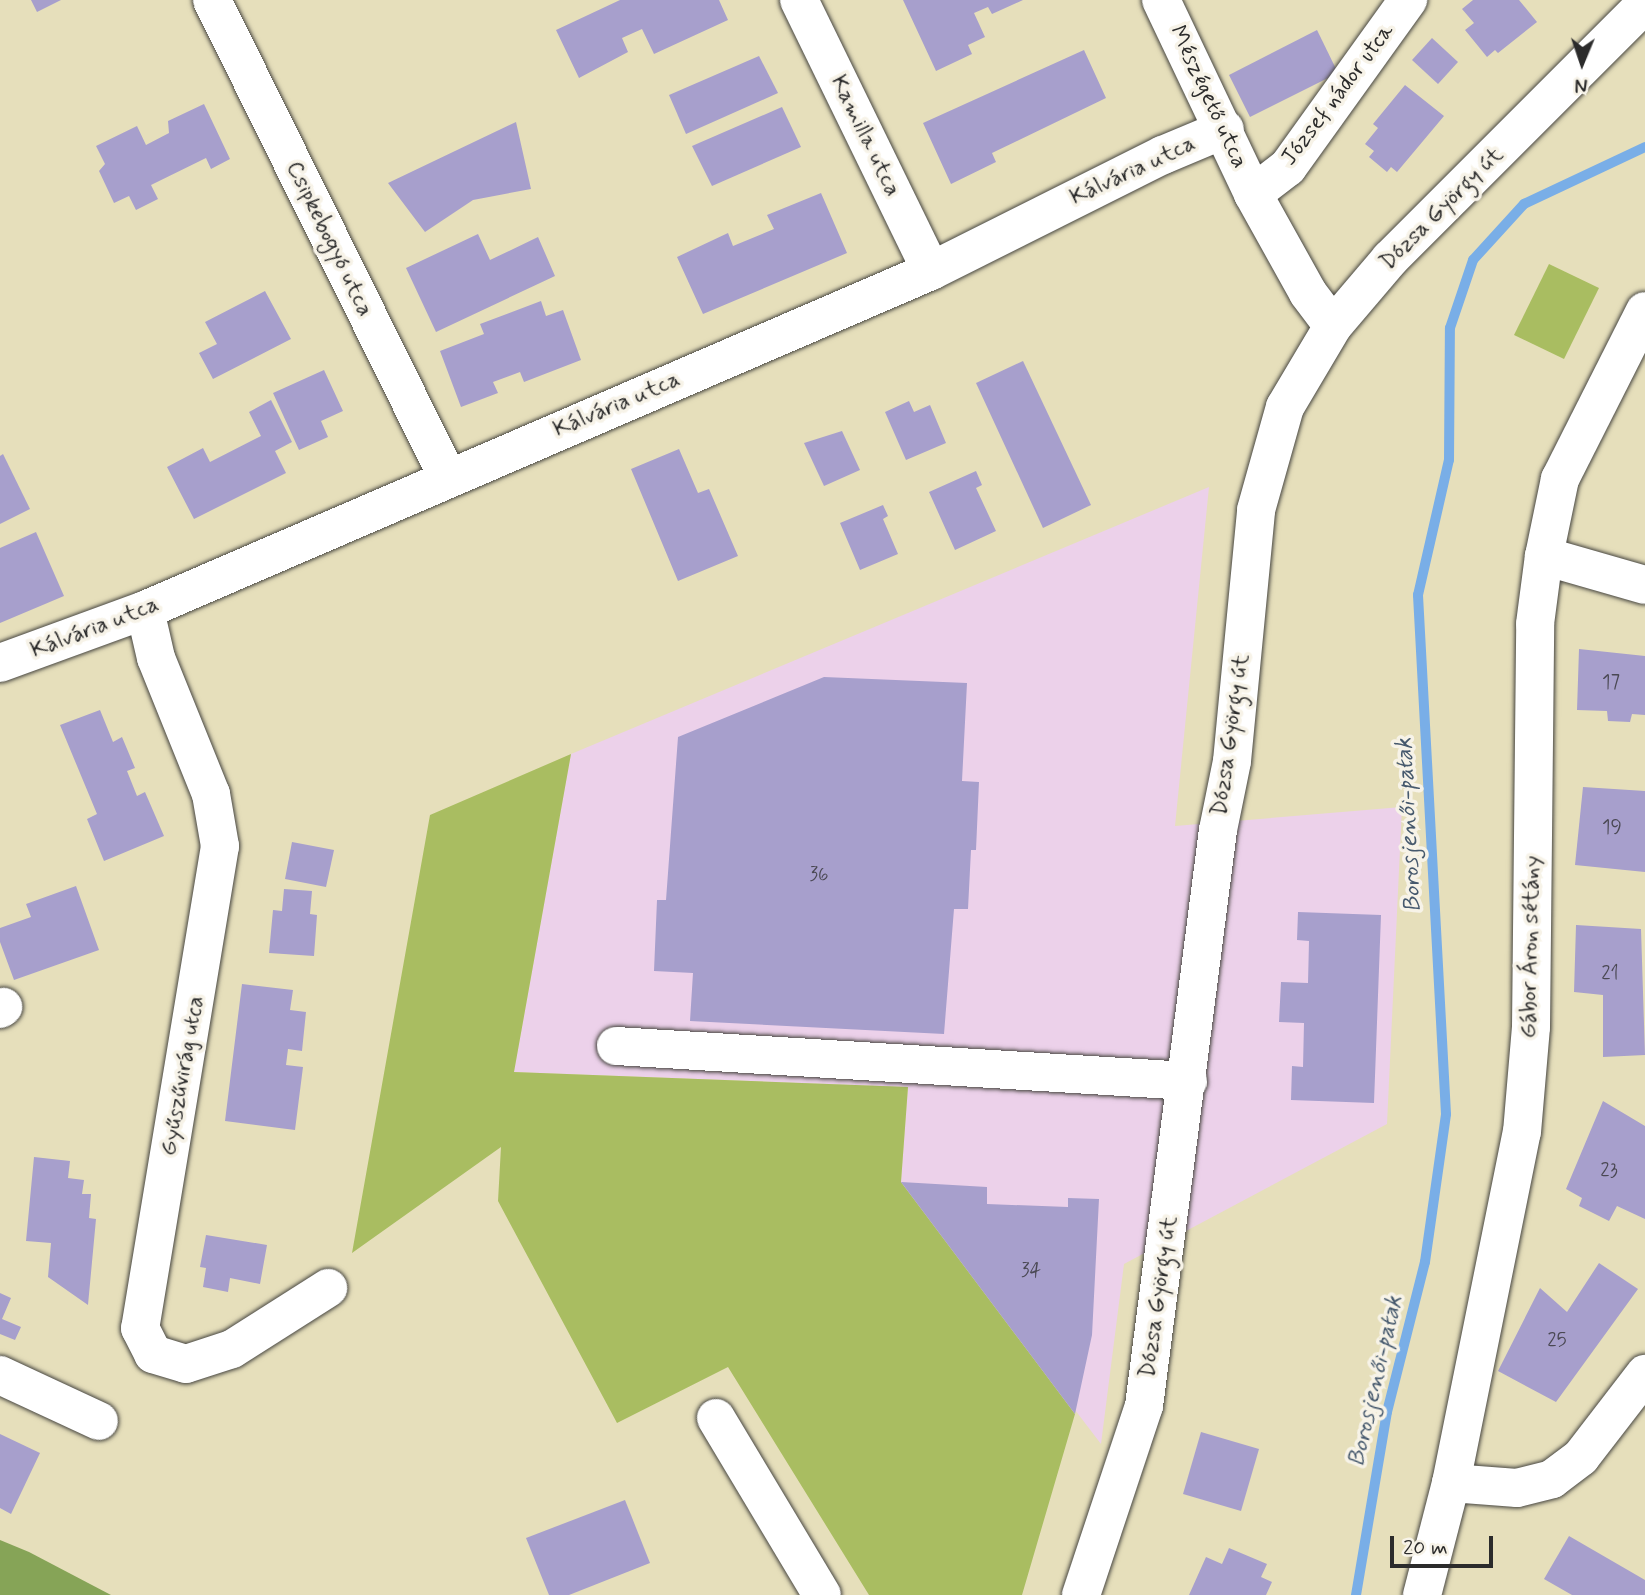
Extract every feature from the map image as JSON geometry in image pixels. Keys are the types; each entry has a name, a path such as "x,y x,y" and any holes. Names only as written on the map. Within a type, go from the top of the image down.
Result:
{"street":[{"name":"Csipkebogyó utca","path":"212,0 448,478"},
{"name":"Kamilla utca","path":"799,0 930,271"},
{"name":"Mészégető utca","path":"1161,0 1225,129 1253,194"},
{"name":"József nádor utca","path":"1253,194 1288,167 1408,0"},
{"name":"Dózsa György út","path":"1081,1595 1144,1406 1188,1081 1218,830 1232,761 1256,510 1285,407 1333,326 1390,259 1645,4"},
{"name":"Kálvária utca","path":"0,663 145,610 930,271 1163,155 1225,129"},
{"path":"1253,194 1308,293 1333,326"},
{"name":"Gábor Áron sétány","path":"1422,1595 1451,1483 1522,1132 1531,1027 1535,624 1544,556 1560,479 1645,311"},
{"path":"1544,556 1645,585"},
{"name":"Gyűszűvirág utca","path":"145,610 156,658 211,794 220,846 140,1328 153,1354 186,1364 232,1349 328,1288"},
{"path":"616,1046 1188,1081"},
{"path":"1451,1483 1517,1488 1552,1479 1581,1457 1645,1374"},
{"path":"0,1375 99,1422"},
{"path":"716,1418 821,1595"}],"shaded area":[{"path":"1209,487 1175,826 1402,807 1387,1124 1124,1264 1101,1444 901,1182 908,1087 514,1072 571,754"}],"green space":[{"path":"1549,264 1599,288 1564,359 1514,335"},
{"path":"571,754 514,1072 908,1087 901,1182 1075,1414 1022,1595 869,1595 728,1367 617,1423 498,1201 501,1147 352,1253 430,815"},
{"path":"0,1540 29,1552 111,1595 0,1595"}],"building":[{"path":"31,0 61,0 37,12"},
{"path":"620,0 719,0 728,20 654,54 642,29 622,38 628,52 579,78 556,30"},
{"path":"903,0 1023,0 992,14 988,7 974,13 985,37 968,45 972,54 936,71"},
{"path":"1473,0 1519,0 1537,22 1498,53 1495,50 1487,57 1465,30 1474,23 1462,9"},
{"path":"1317,30 1338,73 1250,117 1229,75"},
{"path":"1432,38 1458,62 1438,84 1412,60"},
{"path":"1084,50 1106,98 992,153 996,162 951,184 923,123"},
{"path":"759,56 778,93 686,134 669,95"},
{"path":"1405,85 1444,116 1397,172 1391,167 1387,172 1369,157 1374,151 1365,144 1378,128 1373,124"},
{"path":"204,104 230,159 211,169 206,158 151,185 158,199 136,210 129,196 114,203 99,171 105,164 96,146 137,126 146,145 169,133 168,121"},
{"path":"782,107 801,147 712,186 692,146"},
{"path":"516,122 531,189 473,200 425,232 388,183"},
{"path":"821,193 847,253 703,314 677,257 728,233 733,246 774,229 767,215"},
{"path":"478,234 490,260 538,237 555,276 436,332 406,268"},
{"path":"265,291 291,339 213,379 199,353 217,344 205,322"},
{"path":"541,301 546,316 563,310 581,360 524,382 520,372 493,382 498,393 461,407 440,351 484,334 480,324"},
{"path":"1023,361 1091,505 1043,528 976,383"},
{"path":"324,370 343,411 321,421 328,437 299,450 273,393"},
{"path":"271,400 292,442 275,451 286,473 194,519 167,467 203,448 210,462 261,436 249,412"},
{"path":"909,401 914,412 930,405 946,443 906,460 885,412"},
{"path":"842,431 860,470 824,486 804,443"},
{"path":"679,449 698,493 709,489 738,556 678,581 631,469"},
{"path":"3,454 30,509 0,524 0,456"},
{"path":"976,471 982,485 976,488 996,531 955,550 929,492"},
{"path":"883,505 888,516 883,519 898,554 860,570 840,523"},
{"path":"36,532 64,596 0,623 0,548"},
{"path":"1579,649 1645,656 1645,715 1632,714 1630,722 1608,721 1607,711 1577,710"},
{"path":"824,677 967,683 962,781 979,782 976,850 971,850 968,909 954,909 944,1034 690,1021 693,973 654,971 657,900 666,900 678,737"},
{"path":"100,710 113,742 122,737 135,768 127,771 137,796 145,792 164,836 104,861 87,819 97,814 60,725"},
{"path":"1583,787 1645,791 1645,872 1575,865"},
{"path":"292,842 334,850 326,887 285,879"},
{"path":"76,886 99,950 14,980 0,942 0,928 31,917 26,904"},
{"path":"284,889 312,891 310,914 317,915 314,956 269,953 273,910 282,911"},
{"path":"1298,912 1381,915 1374,1103 1291,1100 1292,1066 1303,1067 1304,1023 1279,1022 1281,982 1308,983 1309,941 1297,940"},
{"path":"1576,925 1641,929 1645,1055 1603,1057 1603,995 1574,992"},
{"path":"242,984 293,990 290,1010 306,1012 302,1051 288,1049 286,1065 303,1067 295,1130 225,1121"},
{"path":"1603,1101 1645,1126 1645,1219 1617,1206 1609,1221 1579,1206 1582,1198 1566,1189"},
{"path":"34,1157 70,1161 68,1178 84,1180 82,1194 91,1194 89,1218 96,1219 88,1305 48,1277 51,1243 26,1241"},
{"path":"901,1182 987,1187 987,1204 1068,1207 1068,1198 1099,1199 1092,1335 1075,1414"},
{"path":"206,1235 267,1245 260,1284 230,1278 228,1292 203,1287 206,1268 200,1267"},
{"path":"1599,1263 1638,1289 1556,1402 1498,1371 1540,1288 1567,1312"},
{"path":"0,1293 11,1298 2,1319 21,1327 15,1340 0,1334"},
{"path":"1201,1432 1259,1449 1241,1511 1183,1494"},
{"path":"0,1434 40,1453 11,1514 0,1508"},
{"path":"625,1500 650,1563 569,1595 549,1595 526,1538"},
{"path":"1569,1536 1645,1580 1645,1595 1572,1595 1544,1579"},
{"path":"1229,1548 1267,1564 1261,1577 1272,1582 1266,1595 1189,1595 1206,1557 1222,1564"}],"waterway":[{"name":"Borosjenői-patak","path":"1356,1595 1387,1412 1425,1262 1446,1114 1418,595 1449,460 1450,328 1473,260 1524,204 1645,147"}]}
